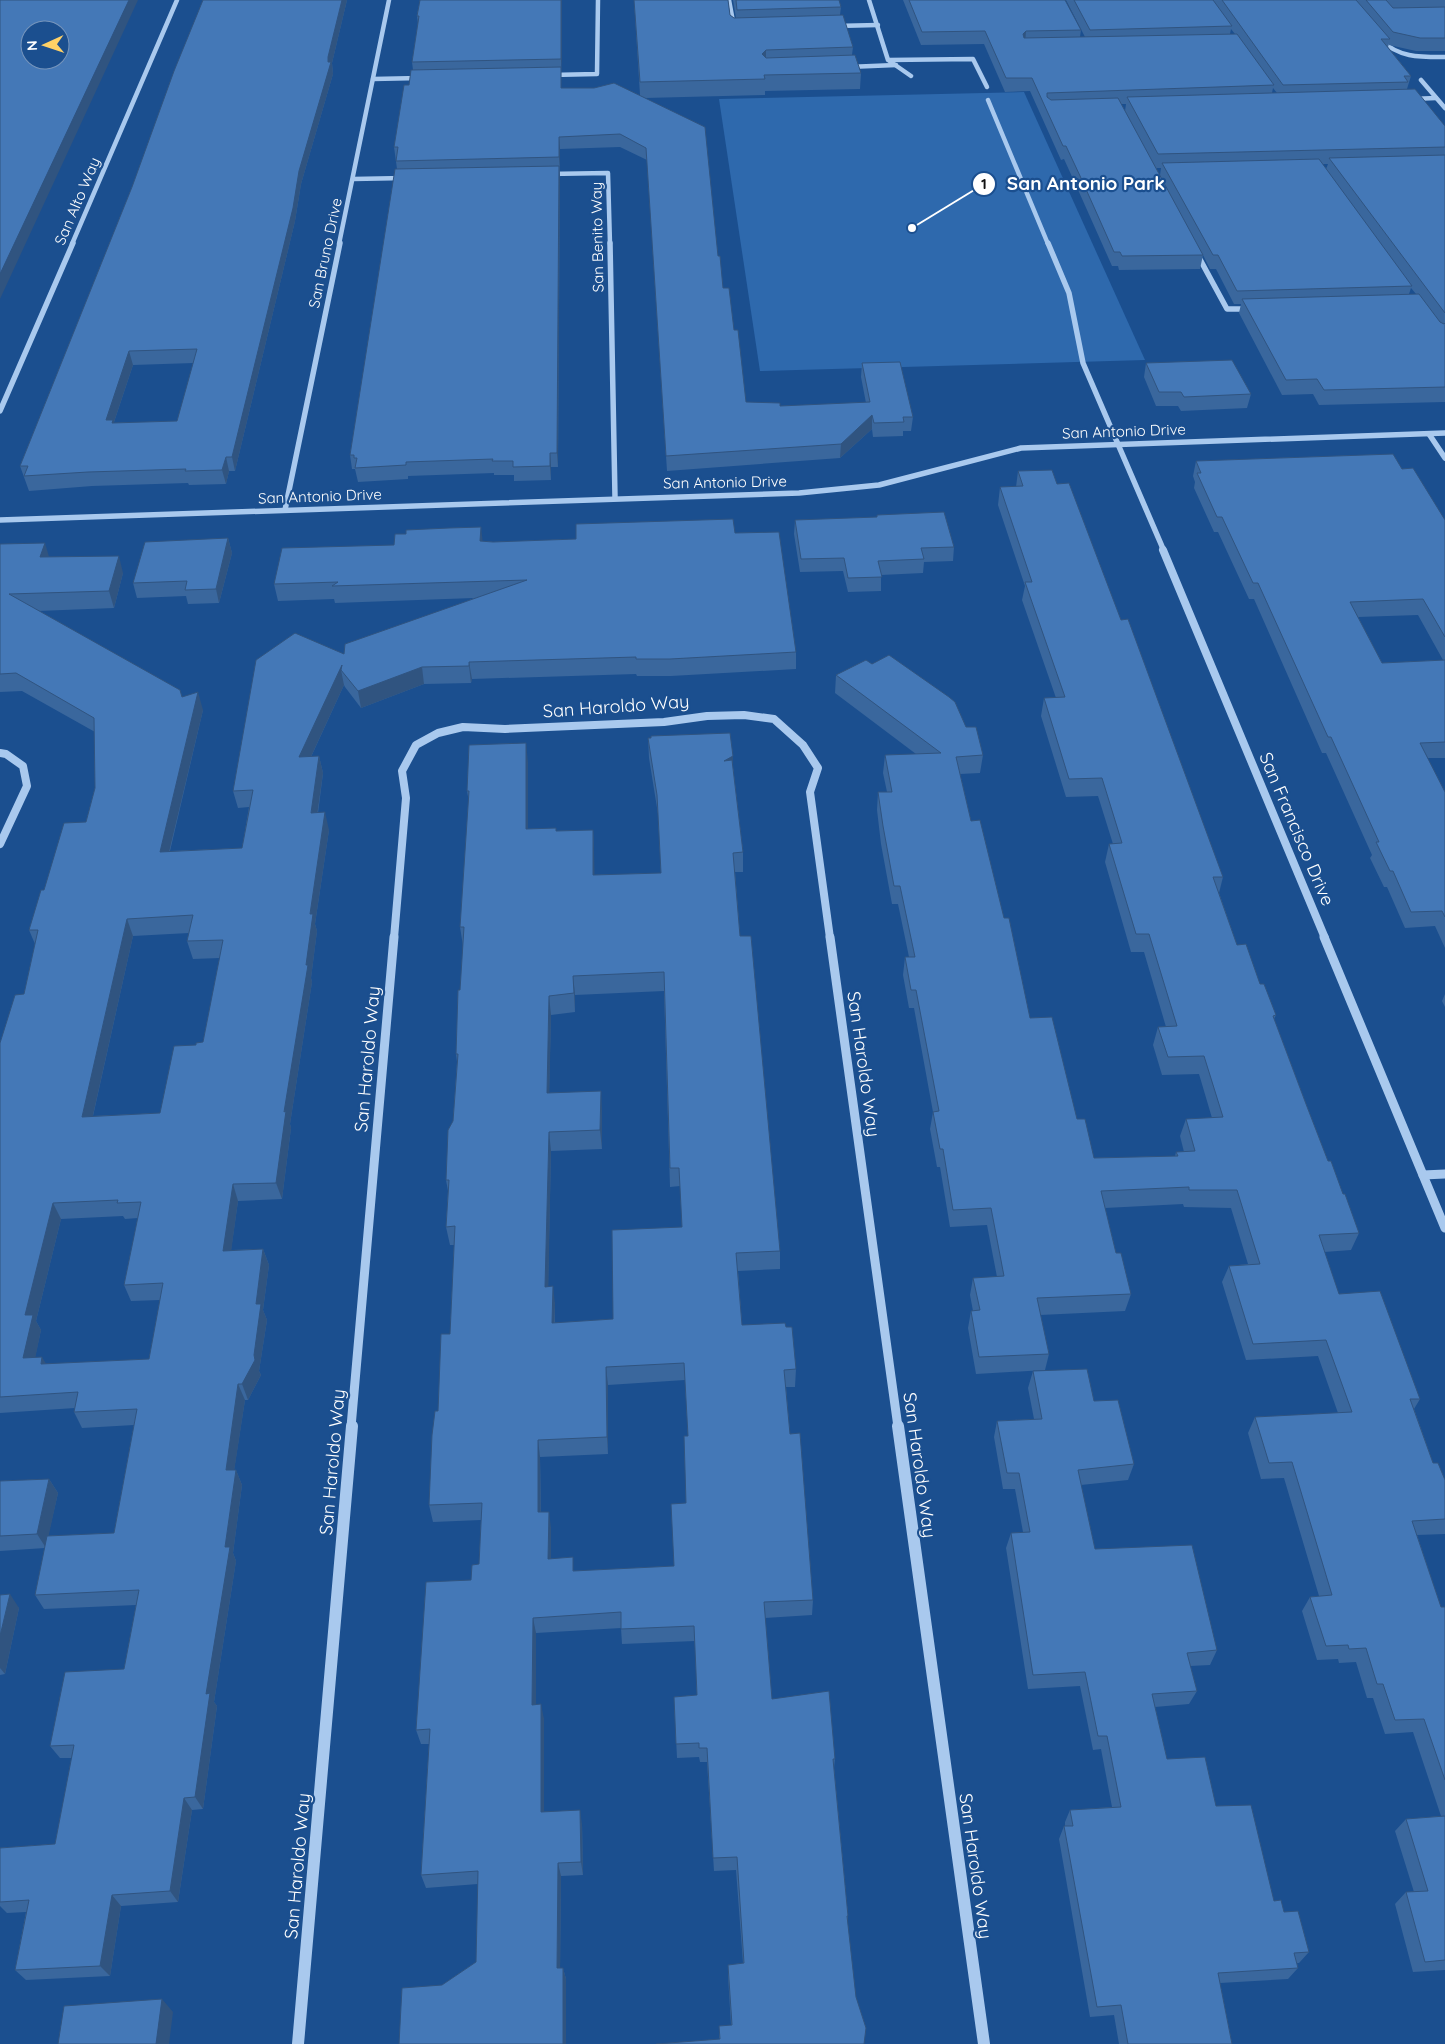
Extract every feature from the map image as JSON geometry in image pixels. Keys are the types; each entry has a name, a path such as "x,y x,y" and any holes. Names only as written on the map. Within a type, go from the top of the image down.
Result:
{"street":[{"name":"San Alto Way","path":"0,411 177,0"},
{"name":"San Bruno Drive","path":"284,510 389,0"},
{"path":"549,75 598,74 598,0"},
{"path":"729,0 734,29 744,29"},
{"path":"869,0 888,60 911,76"},
{"path":"830,26 878,25"},
{"path":"1374,32 1388,48 1396,53 1411,56 1445,57"},
{"path":"888,60 973,59 987,87"},
{"path":"840,67 896,65"},
{"path":"373,79 422,78"},
{"path":"1421,80 1445,108"},
{"path":"1407,99 1436,98"},
{"name":"San Francisco Drive","path":"988,100 1070,293 1083,363 1119,443 1445,1228"},
{"name":"San Benito Way","path":"540,175 608,173 615,497"},
{"path":"353,179 412,178"},
{"path":"1194,249 1227,310 1257,309"},
{"name":"San Antonio Drive","path":"0,520 615,497 799,493 879,485 1021,448 1119,443 1445,433"},
{"path":"1429,434 1445,458"},
{"name":"San Haroldo Way","path":"298,2044 406,798 402,771 416,745 438,733 463,727 505,729 634,723 744,715 774,719 803,746 818,768 810,792 984,2044"},
{"path":"0,753 6,754 23,766 28,786 6,827 0,844"},
{"path":"1423,1175 1445,1174"}],"shaded area":[{"path":"1024,92 1145,360 760,371 719,99"}],"building":[{"path":"0,0 129,0 0,274"},
{"path":"203,0 342,0 328,57 328,62 331,62 299,171 293,208 232,457 226,457 222,470 185,471 186,469 24,476 28,466 20,466 132,187 174,71","holes":["197,349 177,421 112,423 113,420 106,420 129,351"]},
{"path":"420,0 561,0 561,59 412,62"},
{"path":"634,0 728,0 730,15 734,18 843,15 853,47 766,50 762,54 766,58 855,55 861,73 764,75 765,79 640,82"},
{"path":"736,0 839,0 841,7 737,10"},
{"path":"909,0 1065,0 1081,30 1026,31 1023,34 1024,38 1237,34 1274,85 1047,93 1047,97 1051,100 1118,98 1203,255 1122,256 1120,252 1114,252 1066,146 1063,146 1032,78 1006,78 985,31 922,32"},
{"path":"1074,0 1213,0 1232,26 1090,30"},
{"path":"1222,0 1356,0 1390,39 1381,39 1411,76 1404,76 1408,82 1283,85"},
{"path":"1366,0 1386,0 1393,8 1445,7 1445,38 1420,38 1393,32"},
{"path":"561,67 561,88 594,88 614,83 705,127 718,256 720,256 723,288 729,288 734,330 738,330 746,402 780,403 780,406 870,402 862,363 900,362 913,417 903,417 904,422 874,423 872,415 841,444 666,456 646,148 620,134 559,137 559,157 396,161 398,147 394,147 404,85 409,85 411,70"},
{"path":"1415,89 1445,126 1445,147 1158,154 1127,97"},
{"path":"1445,155 1445,313 1329,158"},
{"path":"1319,159 1412,286 1237,291 1218,255 1213,255 1162,163"},
{"path":"559,166 557,453 550,453 550,466 513,467 513,461 492,461 493,459 406,462 406,465 355,468 357,458 354,458 354,455 350,455 395,169"},
{"path":"1419,294 1440,322 1445,323 1445,387 1324,390 1317,379 1286,380 1242,299"},
{"path":"1232,360 1251,394 1184,397 1181,392 1159,392 1146,363"},
{"path":"1393,454 1402,469 1413,468 1445,520 1445,637 1423,599 1350,602 1382,663 1445,660 1445,742 1420,743 1445,792 1445,917 1442,911 1411,912 1393,871 1390,871 1376,842 1379,842 1331,737 1328,737 1258,583 1253,583 1222,517 1217,517 1197,473 1201,473 1196,461"},
{"path":"1052,470 1057,484 1069,483 1121,620 1128,619 1223,877 1213,877 1237,945 1246,944 1260,984 1264,984 1276,1015 1273,1016 1306,1104 1328,1161 1331,1161 1343,1194 1345,1194 1359,1233 1319,1235 1339,1294 1380,1291 1420,1399 1410,1399 1433,1463 1438,1463 1445,1480 1445,1519 1412,1521 1441,1607 1445,1607 1445,1780 1424,1719 1395,1720 1383,1684 1377,1684 1366,1648 1349,1649 1348,1645 1326,1646 1310,1597 1332,1595 1292,1462 1269,1463 1255,1417 1352,1412 1326,1340 1253,1344 1229,1266 1260,1264 1237,1190 1189,1190 1189,1187 1101,1191 1116,1253 1121,1253 1131,1294 1037,1298 1049,1354 979,1357 971,1311 980,1310 973,1278 1004,1276 991,1208 953,1210 943,1149 940,1149 933,1112 939,1111 916,990 911,990 905,957 915,957 900,886 894,886 878,792 892,792 885,755 941,753 836,675 866,660 872,664 889,655 955,702 966,727 976,727 983,755 956,757 971,821 980,820 1004,918 1009,918 1030,1018 1052,1017 1077,1119 1085,1119 1094,1158 1178,1156 1176,1152 1195,1151 1186,1119 1223,1117 1204,1056 1168,1057 1158,1027 1177,1026 1149,934 1136,934 1109,844 1122,843 1102,778 1069,779 1044,698 1065,697 1025,582 1032,582 1000,487 1023,486 1018,471"},
{"path":"944,512 954,547 921,548 924,559 878,561 882,577 848,578 844,558 801,559 795,520"},
{"path":"733,519 735,533 779,532 796,652 670,659 636,659 636,657 469,662 469,666 422,667 358,691 341,670 342,665 299,757 319,756 311,813 325,812 310,914 313,914 306,965 308,965 284,1112 286,1111 276,1183 233,1184 223,1251 263,1249 256,1304 261,1304 254,1355 255,1360 242,1384 238,1384 226,1470 236,1470 225,1547 230,1547 206,1694 210,1693 195,1797 184,1798 170,1891 112,1895 100,1966 15,1970 29,1900 0,1902 0,1848 55,1844 74,1745 50,1746 65,1672 124,1669 139,1590 35,1595 47,1536 114,1533 137,1409 74,1412 78,1392 0,1397 0,1043 15,995 24,994 38,930 29,930 41,890 44,890 64,823 86,822 95,788 94,718 16,673 0,674 0,544 45,543 40,557 119,556 109,591 9,594 180,690 182,697 198,692 160,852 242,848 253,790 233,791 256,660 295,633 344,654 345,644 527,580 332,586 338,582 274,584 282,548 394,545 395,534 406,534 406,530 481,527 480,541 576,539 576,524","holes":["193,915 187,941 223,940 203,1042 196,1043 196,1045 174,1046 160,1113 82,1117 127,919","118,1200 117,1203 141,1202 124,1285 163,1283 149,1359 41,1364 42,1357 23,1358 33,1315 25,1315 53,1203"]},
{"path":"228,538 216,589 185,590 187,581 133,583 145,542"},
{"path":"730,733 733,756 724,761 732,760 743,852 733,853 740,936 751,936 780,1251 736,1253 742,1325 785,1323 786,1327 792,1327 796,1369 784,1370 790,1434 800,1433 813,1600 764,1602 772,1699 829,1691 847,1916 856,1997 866,2028 864,2044 656,2044 720,2039 719,2026 732,2025 728,1965 744,1963 737,1857 713,1858 707,1748 699,1748 699,1743 676,1744 674,1697 697,1695 694,1626 621,1629 621,1612 533,1618 532,1705 541,1704 541,1812 580,1810 581,1862 558,1863 557,1968 563,1968 563,2044 399,2044 402,1988 442,1985 476,1962 478,1871 421,1875 430,1729 416,1730 426,1582 471,1580 472,1565 479,1564 482,1503 429,1505 432,1435 435,1411 438,1411 441,1334 450,1334 455,1226 446,1227 449,1180 446,1180 448,1130 453,1121 458,1054 456,1054 458,990 460,990 464,927 460,927 469,791 467,791 469,745 526,743 526,829 556,828 556,831 593,830 593,875 661,873 657,795 648,738 651,738 651,736","holes":["664,972 670,1168 679,1168 682,1227 612,1230 613,1319 552,1323 553,1286 545,1287 549,1132 600,1130 601,1091 547,1093 549,996 574,993 573,976","684,1363 688,1436 684,1436 686,1503 671,1504 674,1566 573,1571 573,1557 548,1559 549,1512 538,1512 538,1440 607,1437 606,1367"]},
{"path":"1087,1369 1094,1401 1118,1400 1134,1464 1078,1470 1095,1549 1192,1545 1217,1650 1187,1653 1197,1691 1152,1694 1167,1759 1205,1757 1216,1806 1251,1805 1274,1901 1281,1900 1284,1912 1298,1911 1309,1952 1294,1953 1298,1968 1218,1973 1232,2044 1128,2044 1121,2005 1097,2007 1064,1826 1073,1826 1070,1810 1121,1807 1107,1736 1098,1736 1085,1672 1033,1675 1011,1533 1030,1532 1019,1473 1007,1473 997,1421 1042,1419 1033,1371"},
{"path":"49,1479 37,1534 0,1536 0,1481"},
{"path":"10,1594 0,1636 0,1595"},
{"path":"1445,1816 1445,1960 1425,1962 1406,1892 1428,1891 1406,1819"},
{"path":"162,1999 156,2044 58,2044 64,2006"}],"place":[{"name":"San Antonio Park","path":"912,228"}]}
